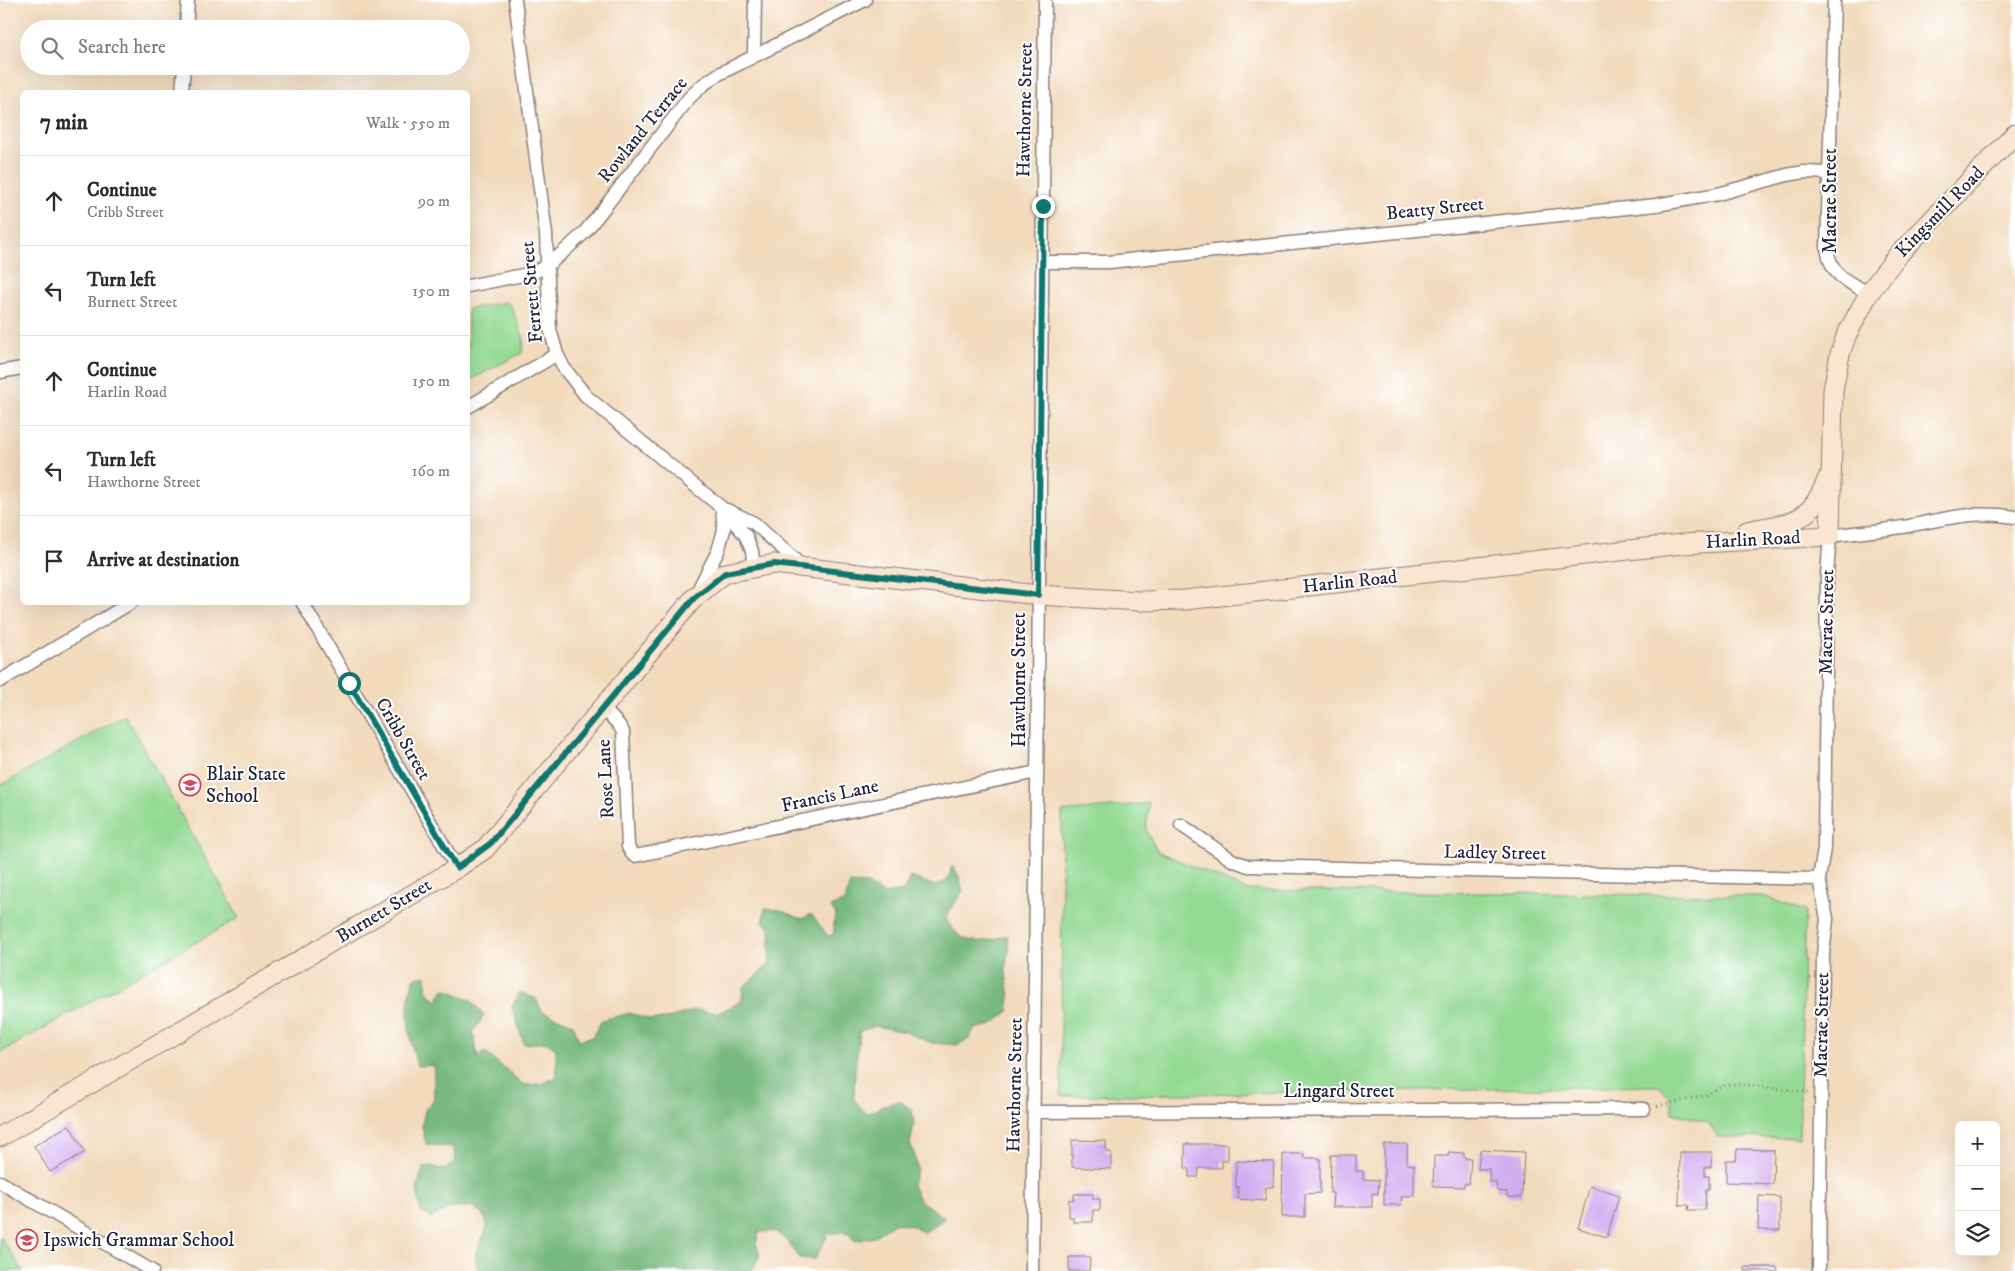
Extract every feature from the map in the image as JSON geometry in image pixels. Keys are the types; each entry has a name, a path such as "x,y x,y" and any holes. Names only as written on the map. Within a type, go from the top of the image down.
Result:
{"main road":[{"name":"Kingsmill Road","path":"1869,293 1896,256 2015,134"},
{"name":"Macrae Street","path":"1830,536 1831,409 1836,373 1846,336 1869,293"},
{"path":"1682,544 1797,520 1805,516 1816,503 1831,470"},
{"name":"Harlin Road","path":"694,598 725,573 774,564 1038,595 1139,601 1185,600 1682,544 1830,536"},
{"name":"Burnett Street","path":"0,1137 457,868 491,843 694,598"}],"street":[{"path":"187,20 188,0"},
{"name":"Ferrett Street","path":"515,0 542,204 548,265 550,328 557,354 564,368 586,396 722,508 746,536 752,551 754,567"},
{"path":"754,54 755,0"},
{"name":"Rowland Terrace","path":"470,286 523,276 548,265 584,233 696,90 712,78 754,54 864,0"},
{"name":"Hawthorne Street","path":"1032,1271 1045,0"},
{"name":"Macrae Street","path":"1834,0 1827,248 1829,259 1837,274 1869,293"},
{"path":"182,90 183,75"},
{"name":"Beatty Street","path":"1042,262 1109,262 1656,205 1718,194 1786,175 1804,172 1829,173"},
{"path":"470,406 557,354"},
{"path":"0,372 20,368"},
{"path":"722,508 754,523 804,568"},
{"path":"694,598 718,551 724,530 722,508"},
{"name":"Harlin Road","path":"1830,536 1913,525 1959,515 1980,514 2015,517"},
{"name":"Macrae Street","path":"1819,1271 1823,955 1828,919 1819,879 1824,849 1827,574 1830,536"},
{"path":"0,681 127,605"},
{"name":"Cribb Street","path":"304,605 457,868"},
{"name":"Rose Lane","path":"603,708 623,732 628,847 632,854"},
{"name":"Francis Lane","path":"632,854 640,855 1037,772"},
{"name":"Ladley Street","path":"1181,825 1232,860 1248,866 1819,879"},
{"name":"Lingard Street","path":"1034,1112 1644,1108"},
{"path":"0,1182 152,1271"}],"path":[{"path":"1644,1108 1706,1095 1725,1085 1785,1088 1809,1092 1822,1098"}],"green space":[{"path":"505,302 511,306 524,339 522,353 470,380 470,309"},
{"path":"125,715 239,918 0,1053 0,786"},
{"path":"1149,803 1146,830 1157,851 1246,890 1763,896 1805,911 1799,1138 1718,1137 1708,1122 1673,1113 1671,1099 1659,1086 1061,1096 1062,812"},
{"path":"952,866 958,874 963,891 946,919 952,928 958,935 973,941 989,940 1007,935 1009,951 1006,960 1006,973 1010,997 1008,1012 991,1025 974,1029 969,1039 957,1045 932,1043 905,1032 876,1026 860,1031 855,1068 854,1100 866,1113 900,1101 912,1110 914,1124 910,1144 915,1156 917,1170 912,1185 919,1200 945,1218 924,1233 914,1226 894,1223 874,1237 855,1241 847,1232 826,1234 827,1237 815,1259 799,1258 788,1242 775,1231 759,1232 756,1243 760,1256 752,1270 741,1271 481,1271 476,1265 476,1253 486,1231 487,1222 479,1212 472,1206 448,1209 431,1218 420,1211 417,1187 423,1168 431,1166 444,1170 456,1161 453,1147 426,1144 422,1126 425,1110 434,1099 434,1065 417,1066 412,1045 408,1010 411,988 415,978 426,975 426,990 437,1002 444,989 470,999 484,1016 473,1032 478,1058 485,1052 524,1085 541,1084 557,1077 556,1049 545,1042 524,1044 512,1007 520,992 536,999 542,1012 573,1024 579,1040 592,1037 602,1020 630,1013 650,1020 665,1019 695,1010 718,1013 742,1001 743,987 770,964 770,929 763,922 765,908 780,910 802,919 811,914 828,936 834,934 836,914 830,907 845,901 850,883 868,884 883,894 904,891 910,877 935,886 948,880"},
{"path":"0,1236 23,1271 0,1271"}],"building":[{"path":"69,1125 85,1152 50,1172 34,1146"},
{"path":"1072,1140 1106,1141 1106,1152 1111,1152 1111,1169 1072,1167"},
{"path":"1185,1144 1228,1144 1228,1161 1222,1161 1222,1168 1199,1168 1198,1177 1189,1177 1189,1168 1185,1168"},
{"path":"1384,1144 1407,1144 1407,1164 1414,1165 1414,1196 1402,1196 1401,1205 1384,1205"},
{"path":"1737,1149 1774,1150 1773,1184 1726,1182 1726,1160 1736,1160"},
{"path":"1480,1150 1524,1152 1522,1197 1507,1197 1507,1192 1497,1191 1496,1182 1489,1182 1489,1169 1478,1169"},
{"path":"1448,1152 1464,1153 1464,1158 1471,1158 1469,1184 1464,1184 1464,1187 1433,1186 1434,1156 1449,1156"},
{"path":"1680,1152 1712,1152 1711,1167 1705,1167 1705,1176 1709,1176 1709,1190 1706,1190 1705,1210 1688,1210 1689,1205 1679,1205"},
{"path":"1283,1154 1304,1154 1304,1158 1320,1158 1320,1193 1305,1194 1305,1217 1282,1217"},
{"path":"1331,1155 1356,1155 1356,1171 1363,1171 1363,1179 1379,1180 1378,1194 1372,1193 1372,1207 1332,1207 1333,1193 1330,1193"},
{"path":"1236,1161 1274,1162 1273,1187 1266,1187 1265,1201 1238,1199"},
{"path":"1590,1186 1619,1196 1607,1237 1578,1228"},
{"path":"1074,1194 1093,1194 1093,1199 1100,1199 1100,1210 1093,1210 1093,1222 1073,1222 1073,1217 1069,1217 1069,1199 1074,1200"},
{"path":"1759,1196 1780,1197 1780,1230 1758,1230"},
{"path":"1069,1257 1090,1257 1089,1271 1069,1271"},
{"path":"1745,1267 1777,1267 1777,1271 1745,1271"}],"place":[{"name":"Blair State School","path":"190,785"},
{"name":"Ipswich Grammar School","path":"27,1240"}],"route":[{"path":"349,683 457,868 491,843 694,598 725,573 774,564 1038,595 1043,206"}]}
